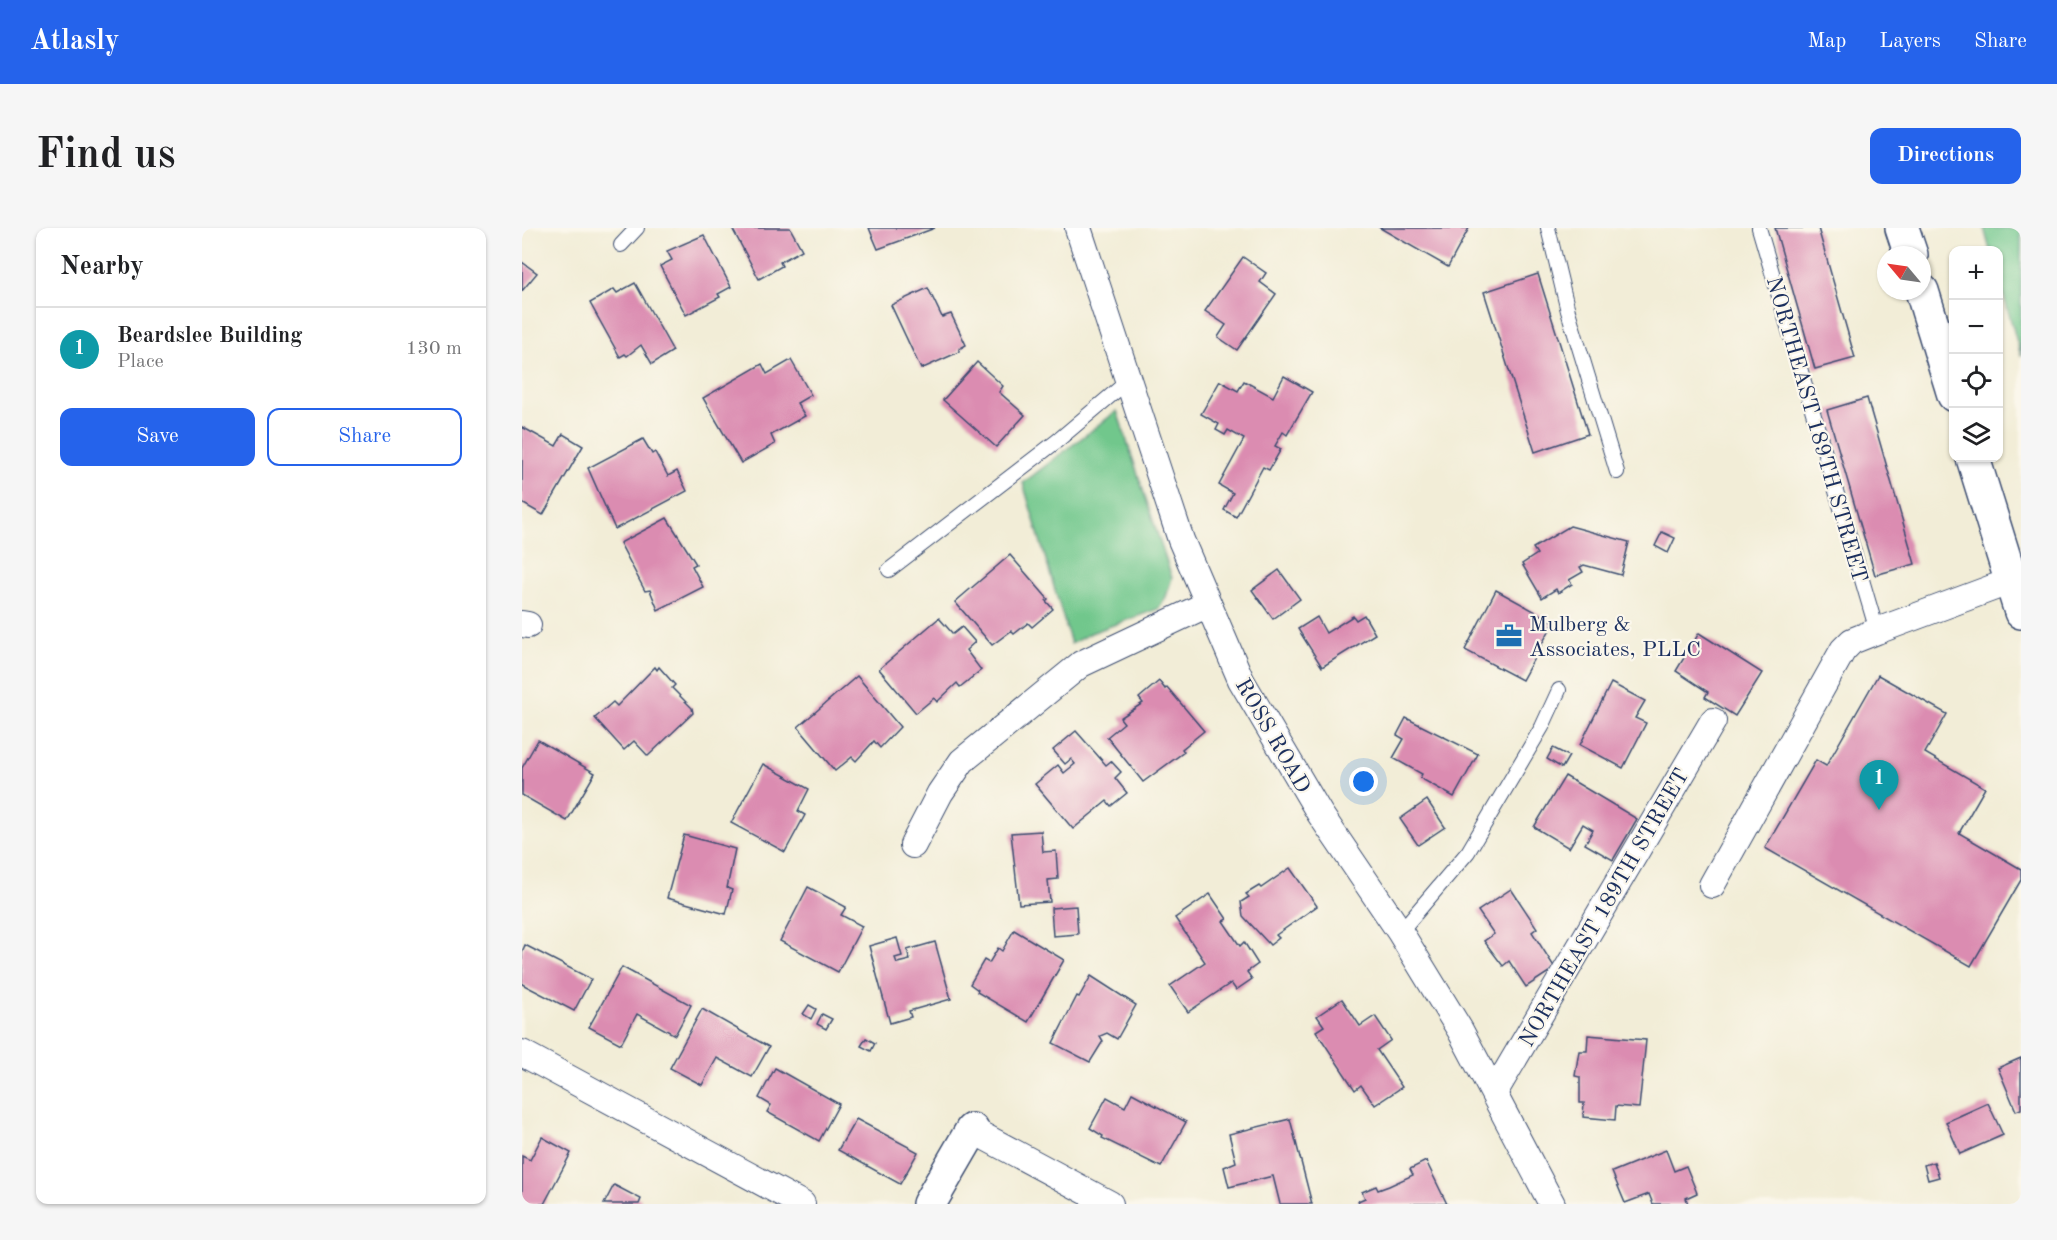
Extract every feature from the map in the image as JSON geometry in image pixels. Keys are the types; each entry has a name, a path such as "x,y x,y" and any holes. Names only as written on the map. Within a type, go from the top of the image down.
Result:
{"main road":[{"path":"1902,228 1908,246"},
{"path":"1925,300 1949,382"},
{"path":"1974,462 2016,579 2021,612"},
{"path":"929,1204 972,1130"}],"street":[{"name":"ROSS ROAD","path":"1078,228 1182,540 1240,680 1320,814 1400,932 1460,1030 1552,1204"},
{"path":"1712,885 1843,650 1852,641 2016,579"},
{"path":"913,844 940,793 962,761 1081,664 1208,604"},
{"name":"NORTHEAST 189TH STREET","path":"1494,1093 1713,721"},
{"path":"522,1053 802,1204"},
{"path":"972,1130 1110,1204"}],"lane":[{"path":"621,245 638,228"},
{"path":"1548,228 1568,311 1617,472"},
{"name":"NORTHEAST 189TH STREET","path":"1759,228 1877,631"},
{"path":"889,570 1057,441 1128,381"},
{"path":"1400,932 1468,852 1542,727 1559,690"}],"green space":[{"path":"1984,228 2021,228 2021,356 2003,293 2003,246 1989,246"},
{"path":"1117,411 1172,578 1166,597 1158,609 1091,633 1071,644 1023,483"}],"building":[{"path":"732,228 790,228 802,250 780,262 782,266 759,279"},
{"path":"869,228 935,228 878,249"},
{"path":"1380,228 1469,228 1448,267"},
{"path":"1775,228 1818,228 1855,358 1815,369"},
{"path":"704,235 731,287 718,294 720,297 686,315 660,266 672,260 667,251"},
{"path":"1243,257 1266,273 1260,282 1276,294 1237,350 1218,337 1226,325 1205,311"},
{"path":"522,262 537,273 522,291"},
{"path":"1538,274 1588,434 1535,452 1484,292"},
{"path":"635,283 673,351 652,364 641,345 627,356 625,354 620,357 590,303 614,289 617,293"},
{"path":"928,288 942,317 951,314 966,345 959,349 959,352 921,369 891,305"},
{"path":"791,360 811,395 797,403 805,416 771,435 775,444 741,463 703,398 762,364 767,374"},
{"path":"977,362 1003,386 999,392 1025,415 996,447 943,400"},
{"path":"1284,376 1312,392 1287,435 1283,432 1275,446 1281,449 1269,470 1263,467 1236,517 1224,510 1233,493 1219,485 1244,439 1228,430 1225,435 1216,430 1219,424 1201,414 1220,381 1238,391 1244,381 1273,397"},
{"path":"1867,398 1915,564 1875,575 1827,410"},
{"path":"522,427 556,446 563,434 583,446 543,515 522,503"},
{"path":"643,439 652,454 655,452 668,476 677,471 687,491 615,529 588,468"},
{"path":"667,518 696,564 692,566 703,587 658,610 650,590 645,591 620,543"},
{"path":"1570,526 1629,542 1621,575 1584,565 1580,567 1583,572 1569,580 1572,584 1558,593 1556,589 1542,598 1522,564 1537,554 1533,548"},
{"path":"1662,532 1675,538 1668,553 1655,546"},
{"path":"1010,555 1048,599 1046,601 1053,609 1032,627 1028,623 1014,634 1011,631 992,645 955,602"},
{"path":"1279,570 1300,599 1273,619 1252,590"},
{"name":"Mulberg & Associates, PLLC","path":"1496,590 1554,622 1522,680 1465,650"},
{"path":"1364,615 1375,634 1322,667 1298,629 1317,617 1326,633 1353,616 1356,620"},
{"path":"939,618 953,634 962,627 975,642 966,650 981,670 960,687 957,683 937,702 934,698 916,713 879,669"},
{"path":"1699,633 1762,673 1735,716 1705,697 1708,692 1676,671"},
{"path":"655,667 657,670 659,667 675,685 672,688 692,708 693,713 648,756 634,741 624,750 595,718 613,702 617,706"},
{"path":"1878,675 1947,714 1925,753 1985,788 1959,833 2021,869 2021,880 1971,966 1765,848 1816,760 1826,766"},
{"path":"857,676 900,727 880,748 874,741 856,761 852,757 835,771 798,727"},
{"path":"1159,681 1165,689 1167,687 1204,731 1182,749 1184,752 1143,782 1107,737 1124,723 1120,718 1143,703 1139,698"},
{"path":"1611,683 1645,701 1635,718 1646,723 1623,768 1580,745"},
{"path":"1406,718 1478,754 1454,797 1420,778 1422,774 1393,758 1404,739 1397,735"},
{"path":"1076,731 1106,765 1111,761 1121,772 1115,778 1127,793 1111,806 1107,801 1073,829 1035,784 1058,765 1064,773 1075,764 1071,759 1065,764 1053,750"},
{"path":"538,740 595,773 567,821 522,795 522,768"},
{"path":"1553,748 1569,756 1562,768 1547,759"},
{"path":"763,764 809,789 798,811 805,815 785,852 731,823"},
{"path":"1565,776 1637,819 1613,860 1585,844 1593,830 1583,824 1569,848 1534,827"},
{"path":"1427,800 1445,827 1418,845 1400,819"},
{"path":"1041,831 1043,852 1056,851 1058,879 1048,880 1050,902 1019,904 1011,833"},
{"path":"684,835 735,849 727,888 732,890 726,914 667,898"},
{"path":"1290,868 1317,906 1276,935 1279,938 1270,945 1243,916 1241,902 1249,897 1246,894 1259,886 1261,888"},
{"path":"808,887 846,907 841,915 862,926 838,972 780,941"},
{"path":"1511,889 1537,928 1532,932 1555,968 1526,987 1509,961 1503,966 1484,941 1494,934 1478,911"},
{"path":"1210,894 1227,919 1223,921 1240,946 1244,942 1258,964 1247,972 1252,979 1236,990 1231,983 1188,1012 1170,986 1205,962 1175,918"},
{"path":"1076,906 1078,934 1053,936 1051,908"},
{"path":"1014,930 1064,960 1028,1022 977,992 978,990 970,984 984,960 989,963 998,948 1002,951"},
{"path":"897,938 902,956 895,958 897,963 910,960 907,950 935,942 951,999 909,1011 911,1017 890,1023 869,946"},
{"path":"525,945 591,979 574,1011 522,984 522,952"},
{"path":"622,967 691,1005 675,1035 637,1014 621,1044 589,1027"},
{"path":"1091,976 1136,1005 1117,1039 1107,1033 1100,1036 1103,1041 1090,1062 1053,1043 1077,996 1079,997"},
{"path":"1342,999 1360,1026 1375,1016 1391,1040 1377,1050 1402,1087 1375,1105 1361,1085 1355,1090 1316,1031 1324,1026 1317,1016"},
{"path":"809,1005 816,1009 811,1019 803,1014"},
{"path":"702,1009 769,1047 752,1077 717,1058 702,1085 670,1068"},
{"path":"822,1014 832,1019 826,1029 817,1024"},
{"path":"1588,1035 1646,1040 1639,1108 1616,1106 1615,1120 1583,1117 1584,1103 1580,1103 1580,1077 1575,1076 1579,1051 1587,1051"},
{"path":"866,1038 875,1043 871,1051 861,1046"},
{"path":"2021,1058 2021,1109 2016,1111 1998,1068"},
{"path":"775,1068 839,1104 819,1141 767,1112 771,1105 759,1098"},
{"path":"1132,1093 1186,1122 1161,1167 1102,1138 1103,1136 1090,1128 1107,1097 1125,1107"},
{"path":"1988,1103 2003,1135 1960,1154 1946,1122"},
{"path":"856,1119 918,1152 900,1184 838,1150"},
{"path":"1290,1119 1312,1204 1280,1204 1273,1176 1229,1187 1224,1167 1236,1162 1229,1134"},
{"path":"542,1137 571,1153 544,1204 522,1204 522,1156 530,1160"},
{"path":"1666,1150 1674,1171 1686,1166 1697,1193 1686,1198 1688,1204 1653,1204 1649,1194 1625,1203 1612,1172"},
{"path":"1426,1161 1447,1204 1359,1204 1358,1201 1365,1198 1362,1192 1376,1186 1378,1190 1413,1175 1410,1169"},
{"path":"1934,1162 1939,1177 1928,1180 1924,1165"},
{"path":"614,1185 641,1199 639,1204 604,1204"}],"place":[{"name":"Mulberg & Associates, PLLC","path":"1509,636"},
{"name":"Beardslee Building","path":"1879,810"}]}
